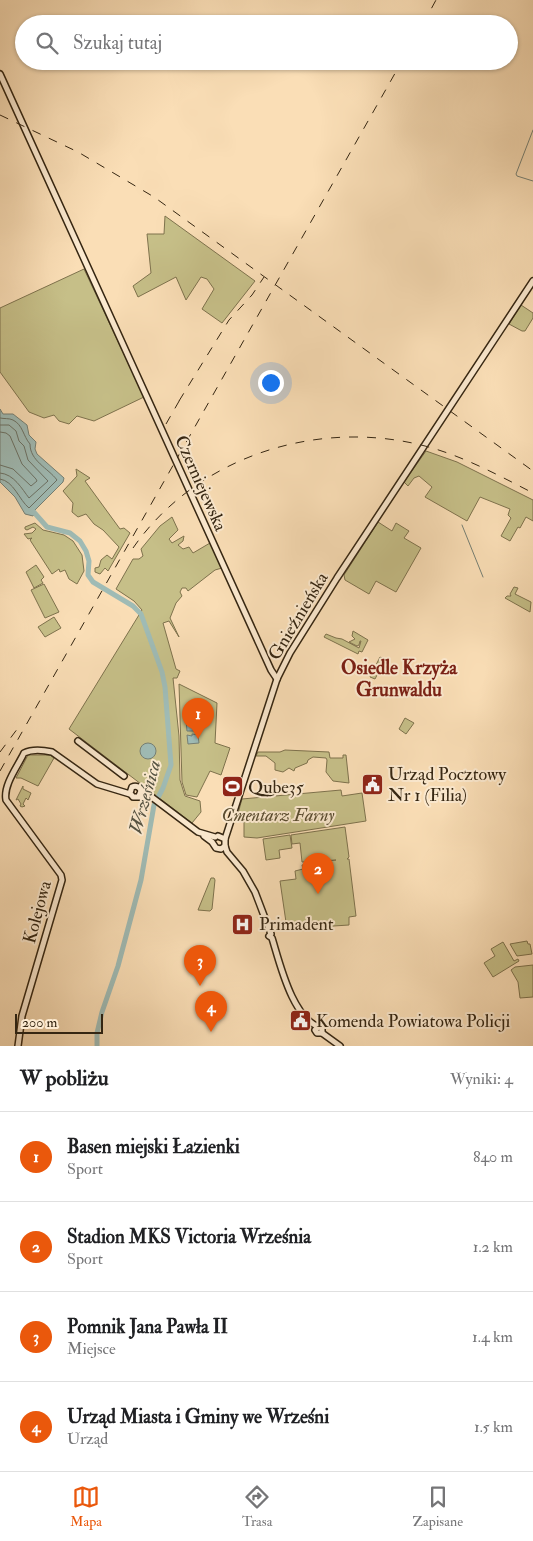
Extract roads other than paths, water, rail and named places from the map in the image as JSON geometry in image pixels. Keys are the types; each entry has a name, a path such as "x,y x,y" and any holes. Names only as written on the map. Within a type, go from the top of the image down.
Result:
{"street":[{"name":"Czerniejewska","path":"0,74 271,670 277,679"},
{"name":"Gnieźnieńska","path":"223,848 277,679 300,636 533,281"},
{"path":"78,742 124,776"},
{"name":"Kolejowa","path":"18,1046 22,1016 62,880 61,875 6,800 7,788 24,753 31,751 52,752 97,784 118,792 130,792"},
{"path":"153,798 139,796 134,798 130,792 136,786 141,790 153,798 200,832 215,838 225,839"},
{"path":"139,796 141,790"},
{"name":"Gnieźnieńska","path":"215,838 223,832 232,818"},
{"path":"215,838 215,847 223,848 234,860 255,891 292,996 300,1010 317,1028 322,1028 322,1033 340,1046"}],"water":[{"path":"0,409 3,414 13,414 27,425 29,435 36,442 35,449 37,454 64,478 63,482 34,511 33,516 25,514 15,497 0,482"},
{"path":"195,712 199,714 200,727 195,727 195,731 187,731 186,720 194,719 185,717 185,713 191,713 192,717"},
{"path":"192,734 198,735 199,743 188,744 187,735 192,736"},
{"path":"145,743 151,743 156,748 154,757 145,759 140,754 140,748"}],"waterway":[{"path":"533,130 516,174 533,181"},
{"name":"Wrześnica","path":"32,510 47,527 70,533 80,541 86,551 89,561 88,575 93,582 133,606 141,614 162,672 165,687 171,765 163,788 154,805 141,880 118,966 102,1012 97,1033 97,1046"},
{"path":"462,525 483,577"}],"railway":[{"path":"428,15 436,0"},
{"path":"0,771 397,70"},
{"path":"0,115 78,152 154,197 533,471"},
{"path":"179,401 229,320 252,295 264,277"},
{"path":"166,424 182,396"},
{"path":"133,548 160,516 191,489 225,468 263,452 302,442 343,437 384,439 425,446 467,461 533,493"},
{"path":"0,752 18,728"}],"place":[{"name":"Basen miejski Łazienki","path":"198,739"},
{"name":"Urząd Pocztowy Nr 1 (Filia)","path":"372,784"},
{"name":"Qube35","path":"232,787"},
{"name":"Stadion MKS Victoria Września","path":"318,894"},
{"name":"Primadent","path":"243,924"},
{"name":"Pomnik Jana Pawła II","path":"200,986"},
{"name":"Komenda Powiatowa Policji","path":"300,1021"},
{"name":"Urząd Miasta i Gminy we Wrześni","path":"211,1032"}],"district":[{"name":"Osiedle Krzyża Grunwaldu","path":"399,678"}],"park label":[{"name":"Cmentarz Farny","path":"278,815"}]}
